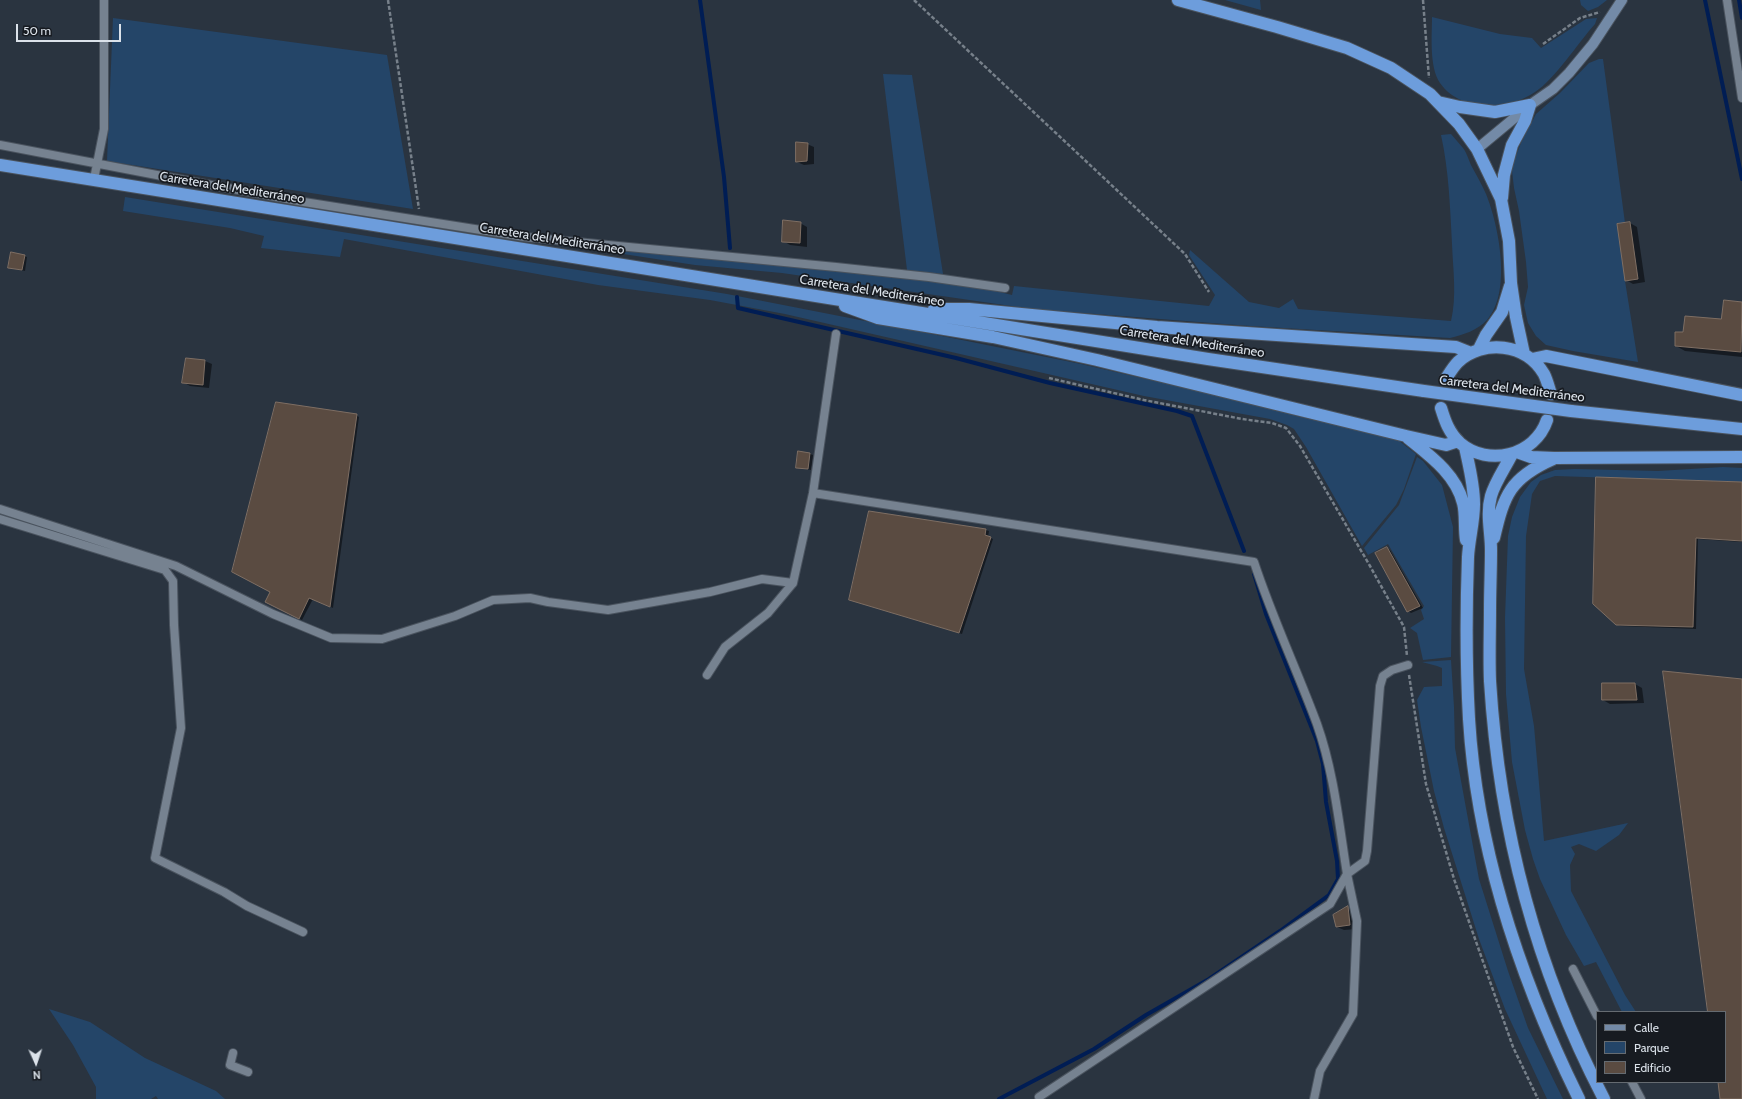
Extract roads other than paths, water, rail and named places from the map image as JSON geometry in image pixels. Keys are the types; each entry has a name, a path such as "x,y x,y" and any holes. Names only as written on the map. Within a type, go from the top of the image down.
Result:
{"highway":[{"path":"1178,0 1277,27 1346,48 1391,68 1433,98 1459,124 1477,149 1501,199 1509,242 1511,283 1516,317 1528,357"},
{"path":"1433,98 1460,107 1495,112 1530,105 1525,121 1512,145 1504,175 1501,199"},
{"name":"Carretera del Mediterráneo","path":"0,165 1424,392 1571,411 1742,429"},
{"path":"1475,351 1502,312 1511,283"},
{"path":"818,296 878,318 993,337 1097,360 1406,436 1446,445 1462,444"},
{"path":"899,309 969,309 1157,328 1456,347 1475,351"},
{"path":"1445,380 1457,363 1475,351 1494,347 1510,348 1528,357 1544,374 1551,394"},
{"path":"1528,357 1546,356 1742,395"},
{"path":"1441,408 1448,428 1462,444 1480,454 1495,456 1515,453 1531,457 1554,458 1742,457"},
{"path":"1547,420 1545,428 1533,442 1515,453 1492,494 1490,501 1490,680 1498,765 1507,822 1524,894 1552,982 1596,1081"},
{"path":"1406,436 1439,463 1453,481 1463,503 1468,554 1467,615 1470,720 1475,773 1488,848 1522,966 1542,1020 1579,1099"},
{"path":"1462,444 1472,478 1474,504 1472,533 1468,554"},
{"path":"1491,547 1502,506 1510,489 1526,474 1541,464 1554,458"},
{"path":"1597,1083 1604,1099"}],"street":[{"path":"1477,149 1530,105 1553,89 1569,73 1593,44 1622,0"}],"lane":[{"path":"94,180 96,163 104,129 104,0"},
{"path":"1727,0 1742,98"},
{"path":"0,145 304,202 554,240 836,267 929,277 1005,288"},
{"path":"707,674 725,647 768,613 793,583 813,493 836,334"},
{"path":"813,493 1254,562 1267,601 1317,725 1333,785 1347,874 1357,921 1353,1014 1320,1071 1314,1099"},
{"path":"0,509 176,566 273,614 331,638 382,639 455,616 493,600 530,598 548,602 608,610 710,592 762,579 793,583"},
{"path":"0,519 165,570 173,581 180,728 155,858 224,892 247,906 303,932"},
{"path":"1038,1097 1330,904 1347,874 1365,861 1380,686 1383,676 1392,670 1408,665"},
{"path":"1573,969 1596,1014"},
{"path":"233,1053 230,1065 248,1072"},
{"path":"1633,1083 1641,1099"}],"waterway":[{"path":"700,0 724,177 730,248"},
{"path":"1705,0 1742,179"},
{"path":"1739,0 1742,18"},
{"path":"737,297 738,308 956,358 1050,383 1177,411 1192,416 1244,551"},
{"path":"999,1099 1094,1049 1146,1015 1209,979 1280,931 1329,895 1338,879 1337,861 1326,802 1323,764 1317,741 1266,614 1254,574"}]}
